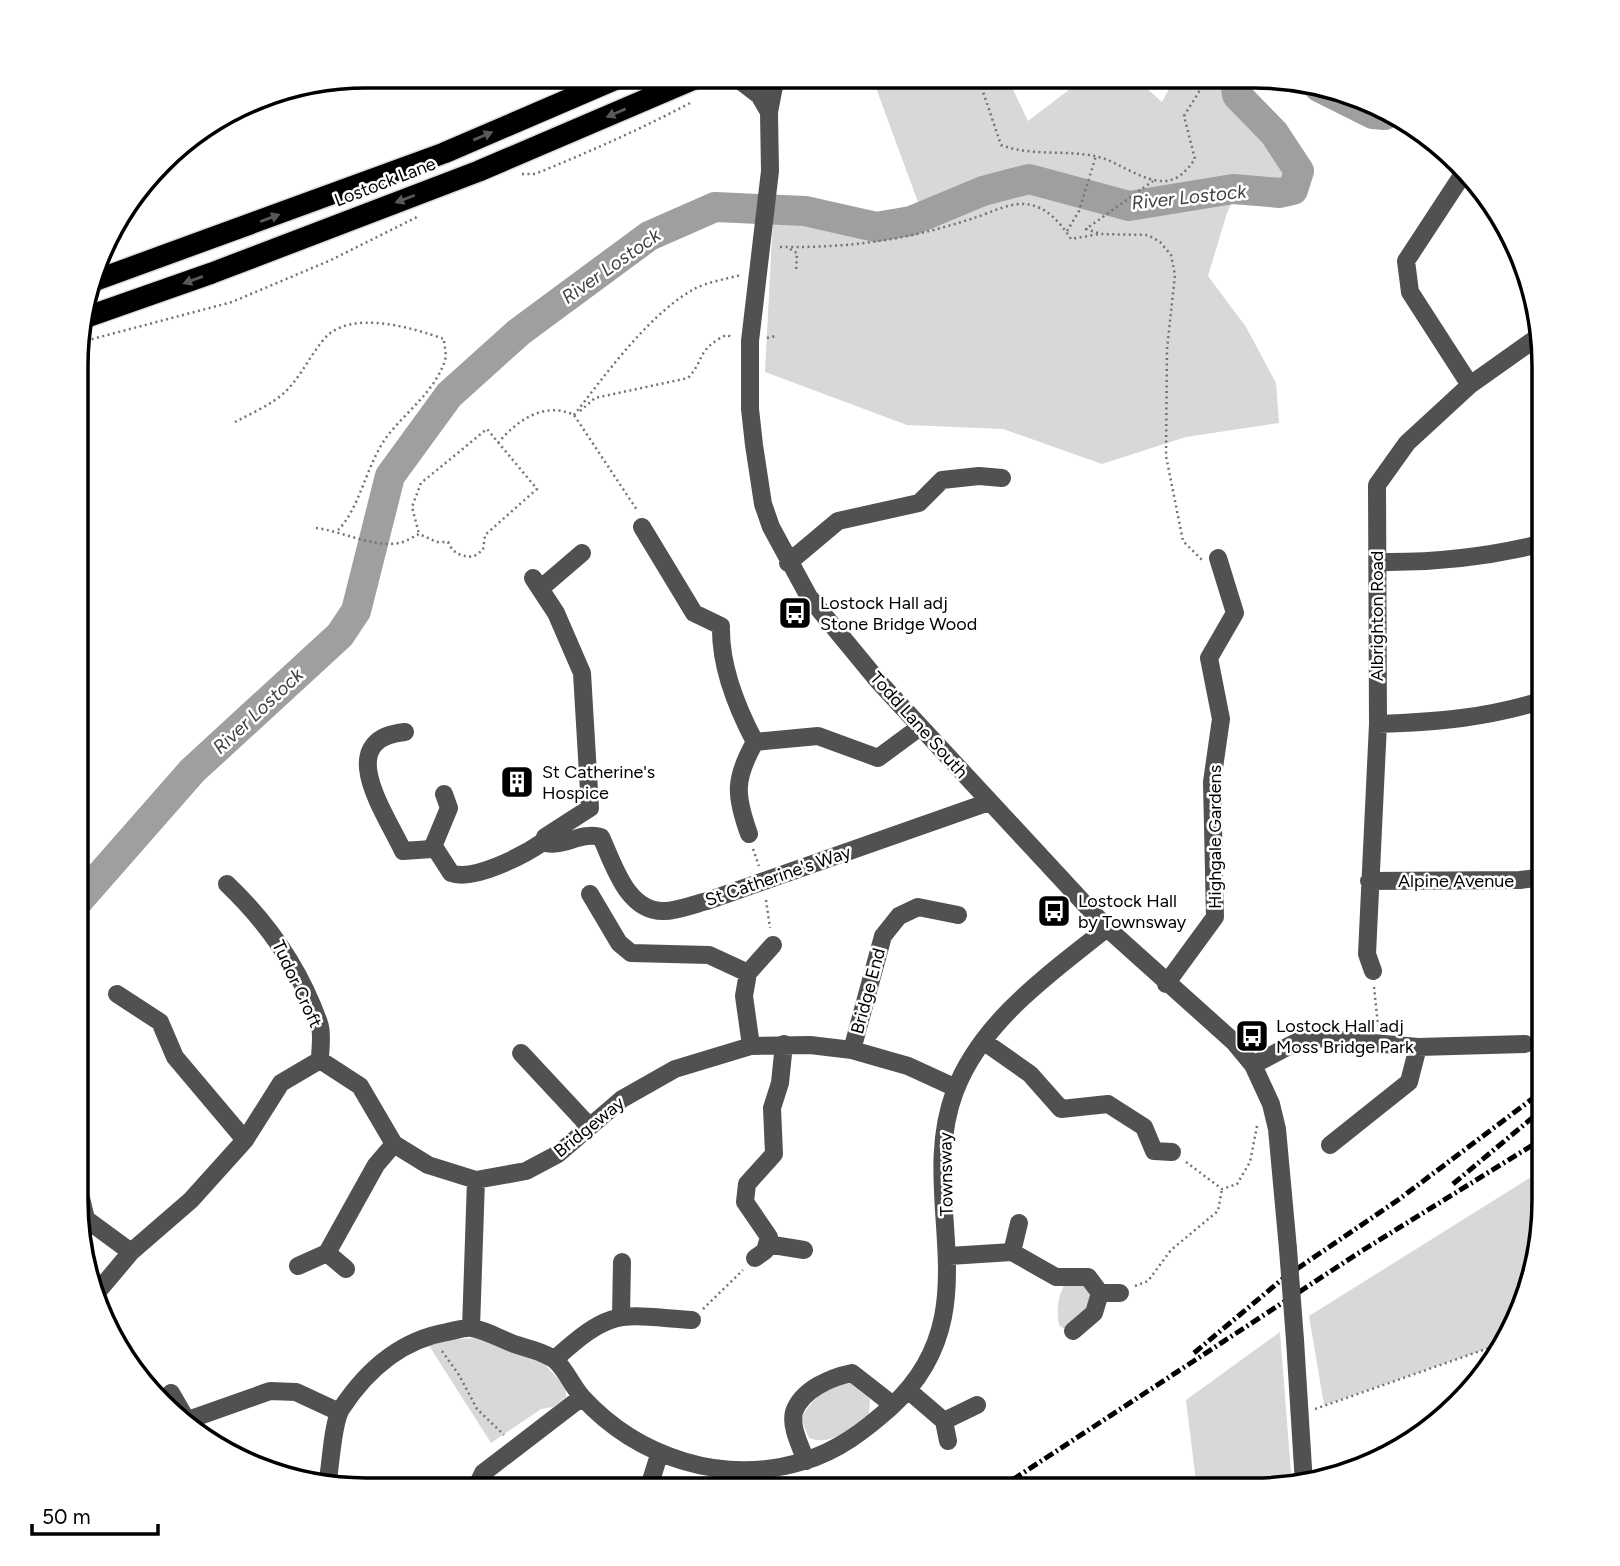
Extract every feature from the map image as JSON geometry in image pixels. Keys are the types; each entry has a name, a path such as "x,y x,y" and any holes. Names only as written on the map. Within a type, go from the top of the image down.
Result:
{"highway":[{"name":"Lostock Lane","path":"101,278 443,153 595,88"},
{"name":"Lostock Lane","path":"92,315 212,273 479,171 673,88"}],"street":[{"path":"750,88 759,95 769,112"},
{"name":"Todd Lane South","path":"774,88 769,112 770,171 750,341 750,409 763,504 788,563 816,605 920,727 1107,928 1166,984 1234,1042 1253,1065 1271,1104 1277,1129 1303,1474"},
{"path":"1460,179 1406,261 1409,292 1470,385"},
{"name":"Albrighton Road","path":"1373,971 1367,954 1368,881 1377,724 1377,485 1407,443 1470,385 1531,342"},
{"path":"788,563 838,521 919,503 942,480 979,476 1002,478"},
{"path":"642,527 694,613 721,626 720,652 745,724 755,742"},
{"path":"1378,562 1434,563 1488,556 1532,546"},
{"path":"433,845 451,873 467,876 529,851 543,842 545,837 590,808 582,673 556,613 536,583 582,553"},
{"name":"Highgale Gardens","path":"1166,984 1215,917 1212,782 1221,719 1209,658 1235,613 1218,558"},
{"path":"1377,724 1454,721 1532,704"},
{"path":"755,742 818,736 878,758 920,727"},
{"path":"405,732 387,734 374,742 368,756 366,773 403,851 432,849 449,808 444,794"},
{"path":"749,834 737,790 743,764 755,742"},
{"name":"St Catherine's Way","path":"543,842 556,843 584,834 601,837 629,895 653,911 667,912 764,882 989,802"},
{"name":"Alpine Avenue","path":"1368,881 1532,878"},
{"name":"Tudor Croft","path":"228,884 281,944 320,1025 320,1060"},
{"path":"590,894 619,943 631,953 709,955 748,973"},
{"name":"Bridge End","path":"852,1050 883,936 899,916 918,907 958,915"},
{"name":"Townsway","path":"555,1359 582,1397 621,1432 659,1455 713,1468 767,1470 806,1461 835,1449 868,1428 909,1391 925,1366 938,1336 946,1304 949,1256 944,1155 946,1121 956,1088 983,1041 1034,986 1107,928"},
{"path":"751,1046 744,996 748,973 772,945"},
{"path":"117,994 160,1022 175,1057 244,1140"},
{"path":"1253,1065 1306,1037 1418,1047 1525,1044"},
{"path":"983,1041 1030,1074 1061,1109 1108,1104 1144,1127 1154,1151 1172,1152"},
{"path":"761,1251 769,1237 745,1202 747,1184 774,1154 772,1108 780,1083 784,1044"},
{"name":"Bridgeway","path":"320,1060 360,1086 394,1144 428,1165 476,1180 526,1171 558,1154 622,1099 675,1069 751,1046 784,1044 852,1050 908,1066 956,1088"},
{"path":"1330,1145 1409,1082 1418,1047"},
{"path":"521,1053 589,1126"},
{"path":"101,1287 131,1252 191,1200 244,1140 281,1083 320,1060"},
{"path":"298,1266 327,1254 376,1165 394,1144"},
{"path":"471,1328 476,1180"},
{"path":"88,1221 131,1252"},
{"path":"1012,1252 1019,1223"},
{"path":"761,1251 804,1250"},
{"path":"949,1256 1012,1252 1056,1277 1088,1277 1100,1293"},
{"path":"327,1254 346,1269"},
{"path":"621,1315 622,1262"},
{"path":"1100,1293 1119,1293"},
{"path":"1073,1331 1094,1313 1100,1293"},
{"path":"328,1476 339,1412 390,1353 429,1335 471,1328 555,1359 585,1332 602,1321 621,1315 692,1320"},
{"path":"806,1461 795,1431 794,1412 805,1397 831,1377 852,1373 892,1405"},
{"path":"193,1418 270,1391 296,1392 339,1412"},
{"path":"909,1391 944,1421 948,1441"},
{"path":"172,1393 180,1407"},
{"path":"481,1478 516,1445 582,1397"},
{"path":"944,1421 977,1405"},
{"path":"652,1478 659,1455"},
{"path":"767,1470 769,1478"}],"path":[{"path":"982,88 1001,145 1017,151 1096,156 1153,181 1170,181 1184,173 1195,159 1184,116 1202,88"},
{"path":"513,174 535,174 663,120 693,101"},
{"path":"1066,232 1079,211 1096,156"},
{"path":"1153,181 1086,229 1099,233 1148,236 1160,242 1171,254 1175,275 1166,382 1166,456 1183,541 1222,578"},
{"path":"787,247 827,248 889,242 927,234 1013,205 1030,204 1052,215 1071,239 1099,233"},
{"path":"89,340 232,302 331,260 418,216"},
{"path":"760,239 797,253 796,270"},
{"path":"575,415 626,351 663,313 695,288 757,270"},
{"path":"235,422 284,393 326,336 349,326 372,322 416,329 444,339 446,359 419,403 388,435 360,485 349,520 338,530"},
{"path":"575,415 595,398 688,378 703,351 726,335 750,341"},
{"path":"498,444 515,425 535,414 562,409 575,415 635,503 642,527"},
{"path":"316,528 338,530 380,543 400,543 419,534 437,542 448,542 451,549 460,556 472,557 483,550 485,535 537,489 487,429 421,483 412,507 419,534"},
{"path":"1373,971 1379,1043"},
{"path":"1222,1189 1237,1184 1250,1162 1257,1126 1260,1136"},
{"path":"1172,1152 1222,1189"},
{"path":"1119,1293 1148,1281 1171,1250 1218,1211 1222,1189"},
{"path":"692,1320 761,1251"},
{"path":"429,1335 459,1375 477,1409 516,1445"},
{"path":"1324,1405 1490,1347"}],"shaded area":[{"path":"876,88 1012,88 1028,121 1072,88 1146,88 1162,102 1169,88 1231,88 1237,106 1274,148 1290,176 1285,185 1240,185 1227,213 1208,276 1246,327 1276,383 1279,423 1186,437 1102,464 1003,429 907,425 765,372 773,217 895,234 926,224"},
{"path":"1532,1177 1532,1218 1523,1272 1511,1307 1490,1347 1324,1405 1309,1316"},
{"path":"1067,1281 1088,1286 1092,1307 1064,1329 1059,1325 1058,1308"},
{"path":"1280,1332 1291,1476 1196,1478 1186,1400"},
{"path":"481,1338 543,1362 566,1388 566,1397 553,1407 541,1409 491,1443 428,1344 450,1339"},
{"path":"848,1381 870,1399 869,1414 833,1438 809,1438 801,1419 805,1411 820,1395"}],"waterway":[{"name":"River Lostock","path":"88,890 192,771 340,635 356,611 390,476 449,395 519,332 649,236 715,207 805,211 876,227 911,221 983,191 1029,179 1129,206 1233,189 1280,193 1293,190 1299,171 1274,133 1237,95 1236,88"}],"railway":[{"path":"1194,1353 1285,1277 1398,1200 1532,1099"},
{"path":"1453,1184 1532,1118"},
{"path":"1015,1478 1360,1252 1532,1145"}],"place":[{"name":"Lostock Hall adj Stone Bridge Wood","path":"795,613"},
{"name":"St Catherine's Hospice","path":"517,782"},
{"name":"Lostock Hall by Townsway","path":"1054,911"},
{"name":"Lostock Hall adj Moss Bridge Park","path":"1252,1036"}]}
